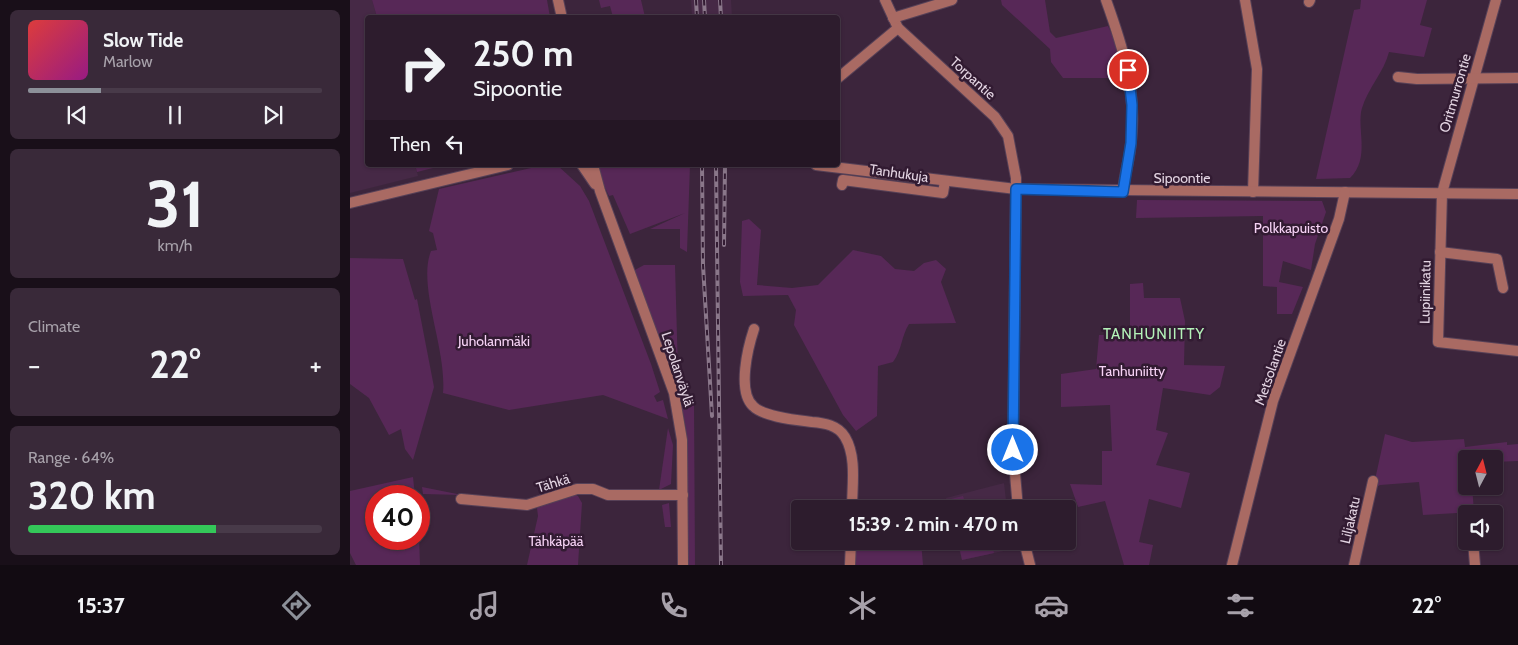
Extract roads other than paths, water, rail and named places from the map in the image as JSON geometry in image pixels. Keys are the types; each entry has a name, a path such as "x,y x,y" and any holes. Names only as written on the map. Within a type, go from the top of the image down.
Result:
{"street":[{"path":"558,0 561,15"},
{"name":"Torpantie","path":"885,0 898,28 995,117 1008,136 1016,178 1013,440 1017,500"},
{"path":"893,18 952,0"},
{"path":"1106,0 1126,58 1131,82 1131,143 1123,192"},
{"path":"1245,0 1257,69 1252,192"},
{"name":"Oritmurrontie","path":"1442,193 1496,0"},
{"path":"840,76 898,28"},
{"path":"1398,77 1417,79 1518,78"},
{"path":"350,202 499,167"},
{"name":"Lepolanväylä","path":"583,167 600,191"},
{"name":"Lepolanväylä","path":"594,167 600,191 674,393 682,440 683,565"},
{"name":"Sipoontie","path":"832,167 1016,189 1123,192 1518,194"},
{"name":"Tanhukuja","path":"842,185 843,180 943,193 945,181"},
{"name":"Metsolantie","path":"1232,565 1273,402 1343,206 1344,192"},
{"name":"Lupiinikatu","path":"1442,193 1438,342 1518,351"},
{"path":"1440,252 1497,259 1503,288"},
{"path":"754,329 746,365 745,393 753,407 768,413 826,423 839,430 851,450 852,500"},
{"name":"Liljakatu","path":"1354,565 1373,481"},
{"name":"Tähkä","path":"461,499 527,505 577,489 589,489 608,495 683,495"},
{"path":"850,565 851,550"},
{"path":"1026,550 1030,565"},
{"path":"1474,550 1475,565"}],"railway":[{"path":"696,0 697,15"},
{"path":"704,0 705,15"},
{"path":"720,0 721,15"},
{"path":"702,167 703,265 712,416"},
{"path":"716,167 721,565"},
{"path":"724,245 725,167"}],"district":[{"name":"TANHUNIITTY","path":"1154,334"}],"park label":[{"name":"Polkkapuisto","path":"1291,228"},
{"name":"Juholanmäki","path":"494,341"},
{"name":"Tanhuniitty","path":"1132,371"},
{"name":"Tähkäpää","path":"556,541"}]}
